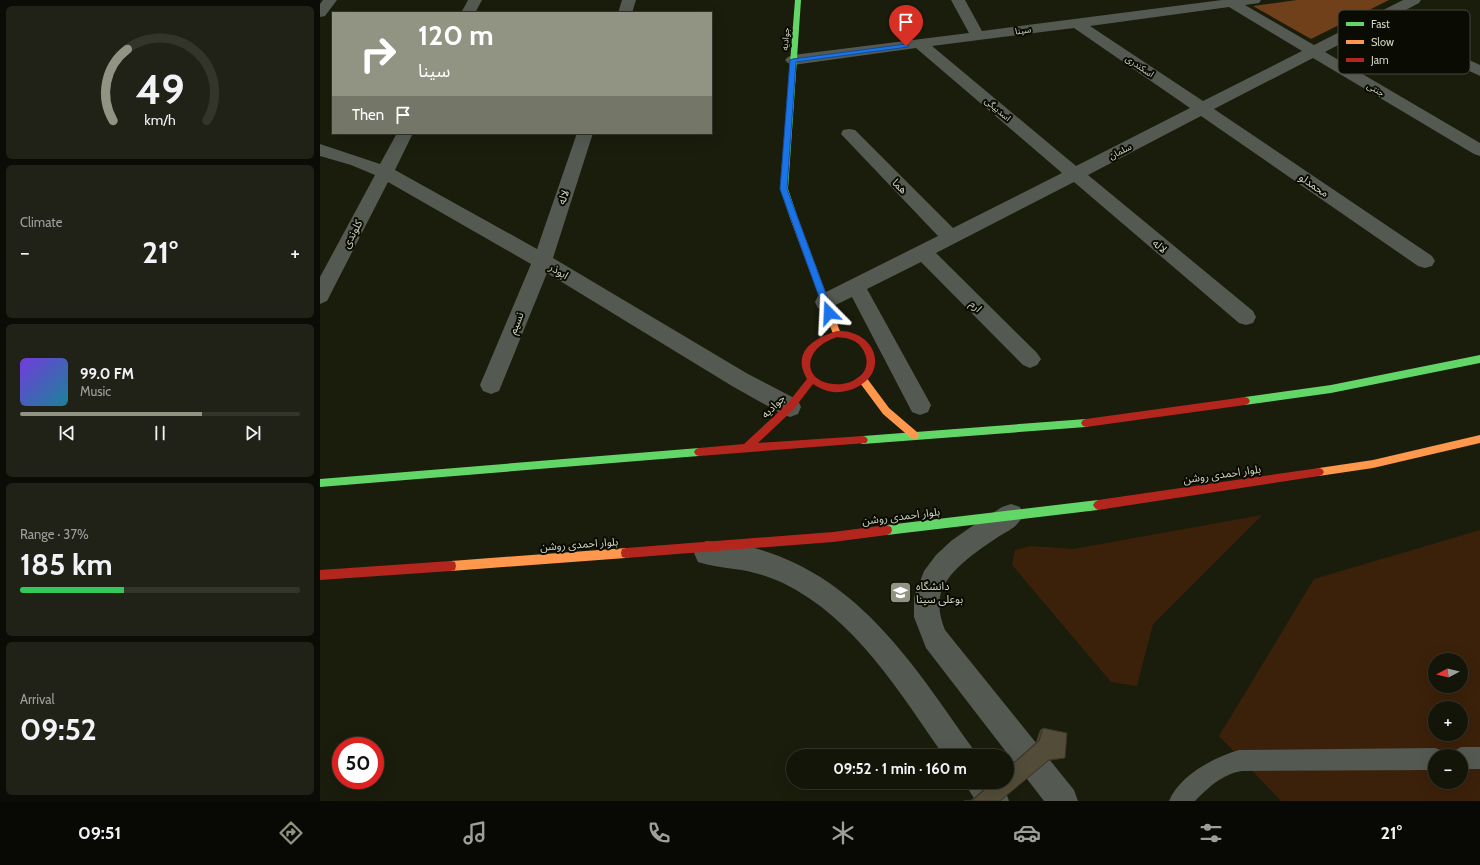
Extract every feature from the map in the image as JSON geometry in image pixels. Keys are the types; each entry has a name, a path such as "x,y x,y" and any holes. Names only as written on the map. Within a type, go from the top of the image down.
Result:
{"main road":[{"name":"جوادیه","path":"798,0 784,189 837,334"},
{"path":"837,334 852,336 864,344 871,355 871,368 862,380 850,387 837,389 823,387 812,379 806,368 806,356 813,346 824,338 837,334"},
{"path":"320,483 914,435 1099,422 1331,389 1480,359"},
{"name":"جوادیه","path":"748,448 790,407 812,379"},
{"path":"862,380 886,411 914,435"},
{"name":"بلوار احمدی روشن","path":"320,575 662,551 833,537 1128,501 1373,464 1480,439"}],"street":[{"path":"320,13 330,0"},
{"path":"469,12 475,0"},
{"path":"625,12 629,0"},
{"path":"958,0 978,36"},
{"name":"سینا","path":"793,60 1077,23 1123,11 1254,0"},
{"name":"سلمان","path":"1395,10 1414,0"},
{"name":"جنتی","path":"1230,1 1338,67"},
{"name":"اسکندری","path":"1077,23 1202,109"},
{"name":"سلمان","path":"825,302 1338,39"},
{"name":"اسدبیگی","path":"920,44 1075,174"},
{"path":"1470,66 1480,71"},
{"name":"جنتی","path":"1350,74 1480,150"},
{"name":"محمدلو","path":"1202,109 1426,261"},
{"name":"کلوندی","path":"320,296 404,134"},
{"name":"لاله","path":"542,261 585,134"},
{"name":"هما","path":"849,134 952,238"},
{"name":"ابوذر","path":"320,150 357,161 385,172 542,261 740,380 790,407"},
{"name":"لاله","path":"1075,174 1246,317"},
{"name":"ارم","path":"923,252 1030,359"},
{"name":"نسیم","path":"491,385 542,261"},
{"path":"856,287 920,405"},
{"path":"1011,515 959,549 944,563 933,579 929,590 926,616 929,628 935,639 1063,801"},
{"path":"662,551 703,552 758,561 787,572 812,585 838,604 871,637 910,685 957,749"},
{"path":"985,789 994,801"}],"lane":[{"path":"1468,758 1480,758"},
{"path":"1180,801 1199,782 1214,772 1237,762 1261,760 1428,759"}],"shaded area":[{"path":"1297,0 1389,0 1369,10 1338,10 1338,26 1311,39 1253,6"},
{"path":"1262,515 1153,624 1137,686 1111,682 1012,565 1015,550 1031,546 1073,549"},
{"path":"1480,530 1480,801 1281,801 1219,736 1314,579"}],"building":[{"path":"1043,728 1067,733 1065,758 1049,760 1000,801 964,801 973,800 985,789 1014,789 1014,763 1039,741"}],"traffic: fast":[{"path":"794,218 784,189 798,0"},
{"path":"1245,401 1331,389 1480,359"},
{"path":"863,440 1086,423"},
{"path":"320,483 699,452"},
{"path":"887,530 1098,505"}],"traffic: slow":[{"path":"794,218 837,334"},
{"path":"863,380 886,411 914,435"},
{"path":"1319,472 1373,464 1480,439"},
{"path":"451,566 626,553"}],"traffic: jam":[{"path":"837,334 850,335 858,339 867,348 872,359 871,369 865,377 846,387 834,388 823,386 813,380 807,371 806,360 807,354 815,345 825,338 837,334"},
{"path":"747,448 790,407 812,379"},
{"path":"1086,423 1245,401"},
{"path":"699,452 863,440"},
{"path":"1098,505 1319,472"},
{"path":"626,553 833,537 887,530"},
{"path":"320,575 451,566"}],"place":[{"name":"دانشگاه بوعلی سینا","path":"900,592"}],"route":[{"path":"829,313 784,189 793,60 906,46"}]}
